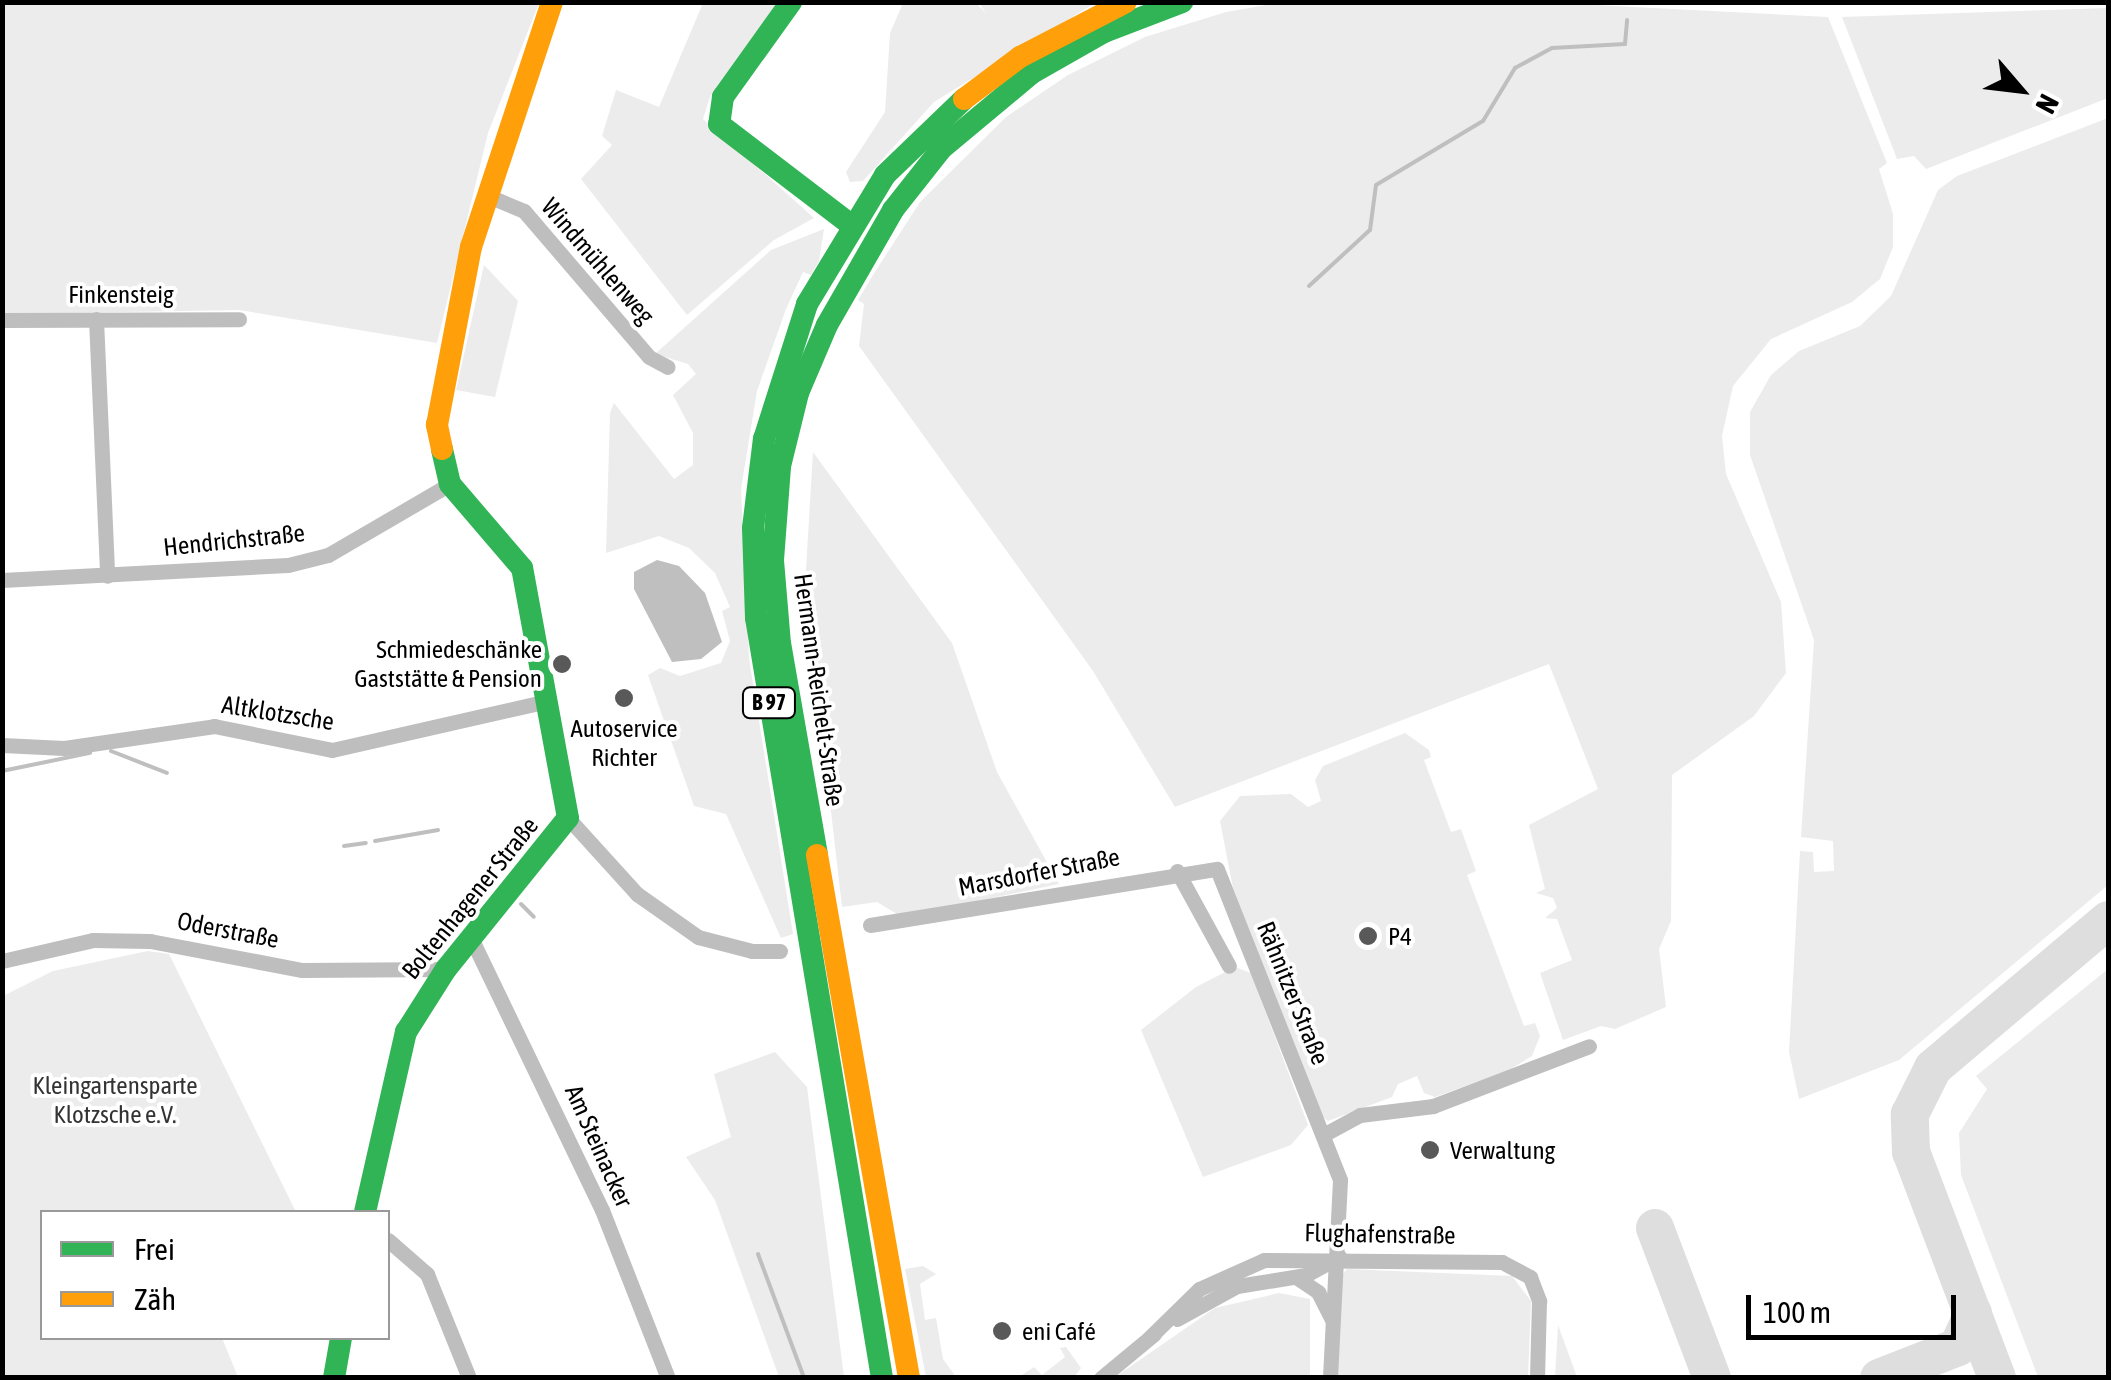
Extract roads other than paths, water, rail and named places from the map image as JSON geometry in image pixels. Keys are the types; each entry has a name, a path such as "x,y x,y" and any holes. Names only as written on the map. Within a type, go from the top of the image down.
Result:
{"main road":[{"name":"Boltenhagener Straße","path":"365,1210 406,1032 446,969 568,818 542,702 534,606 522,568 450,484 437,425 486,195 552,2"},
{"path":"791,2 722,96 718,124 874,241"},
{"name":"Hermann-Reichelt-Straße","path":"882,1378 753,576 758,479 774,400 808,304 851,225 884,175 950,110 1020,57 1126,2"},
{"name":"Hermann-Reichelt-Straße","path":"910,1378 783,664 773,560 780,466 794,405 827,325 874,241 932,160 999,96 1104,32 1182,2"},
{"path":"334,1378 342,1340"}],"street":[{"name":"Windmühlenweg","path":"486,195 524,211 649,357 668,368"},
{"path":"96,319 107,576"},
{"name":"Finkensteig","path":"2,320 239,319"},
{"name":"Hendrichstraße","path":"2,580 288,565 328,555 450,484"},
{"name":"Altklotzsche","path":"2,745 64,748 214,726 332,750 542,702"},
{"path":"568,818 637,894 698,937 780,951"},
{"name":"Marsdorfer Straße","path":"870,925 1177,871 1216,868"},
{"name":"Rähnitzer Straße","path":"1216,868 1323,1135 1342,1195 1334,1323"},
{"path":"1177,871 1229,966"},
{"name":"Oderstraße","path":"2,961 93,940 150,940 302,970 446,969"},
{"name":"Am Steinacker","path":"472,940 602,1210 668,1378"},
{"path":"1323,1135 1360,1116 1433,1106 1589,1046"},
{"path":"390,1242 427,1274 469,1378"},
{"name":"Flughafenstraße","path":"1101,1378 1199,1289 1241,1267 1288,1257 1339,1257 1502,1262 1522,1268 1540,1301 1537,1378"},
{"path":"1296,1277 1339,1257"},
{"name":"Flughafenstraße","path":"1149,1338 1227,1290 1296,1277 1318,1292 1334,1323"},
{"path":"1330,1378 1334,1323"}],"waterway":[{"path":"1309,286 1370,230 1376,185 1483,121 1515,68 1552,48 1625,44 1627,20"},
{"path":"111,751 167,773"},
{"path":"2,771 90,753"},
{"path":"375,841 438,830"},
{"path":"344,846 366,843"},
{"path":"521,904 534,917"},
{"path":"758,1254 804,1378"}],"place":[{"name":"Schmiedeschänke Gaststätte & Pension","path":"562,664"},
{"name":"Autoservice Richter","path":"624,698"},
{"name":"P4","path":"1368,936"},
{"name":"Verwaltung","path":"1430,1150"},
{"name":"eni Café","path":"1002,1331"}],"park label":[{"name":"Kleingartensparte Klotzsche e.V.","path":"115,1100"}]}
